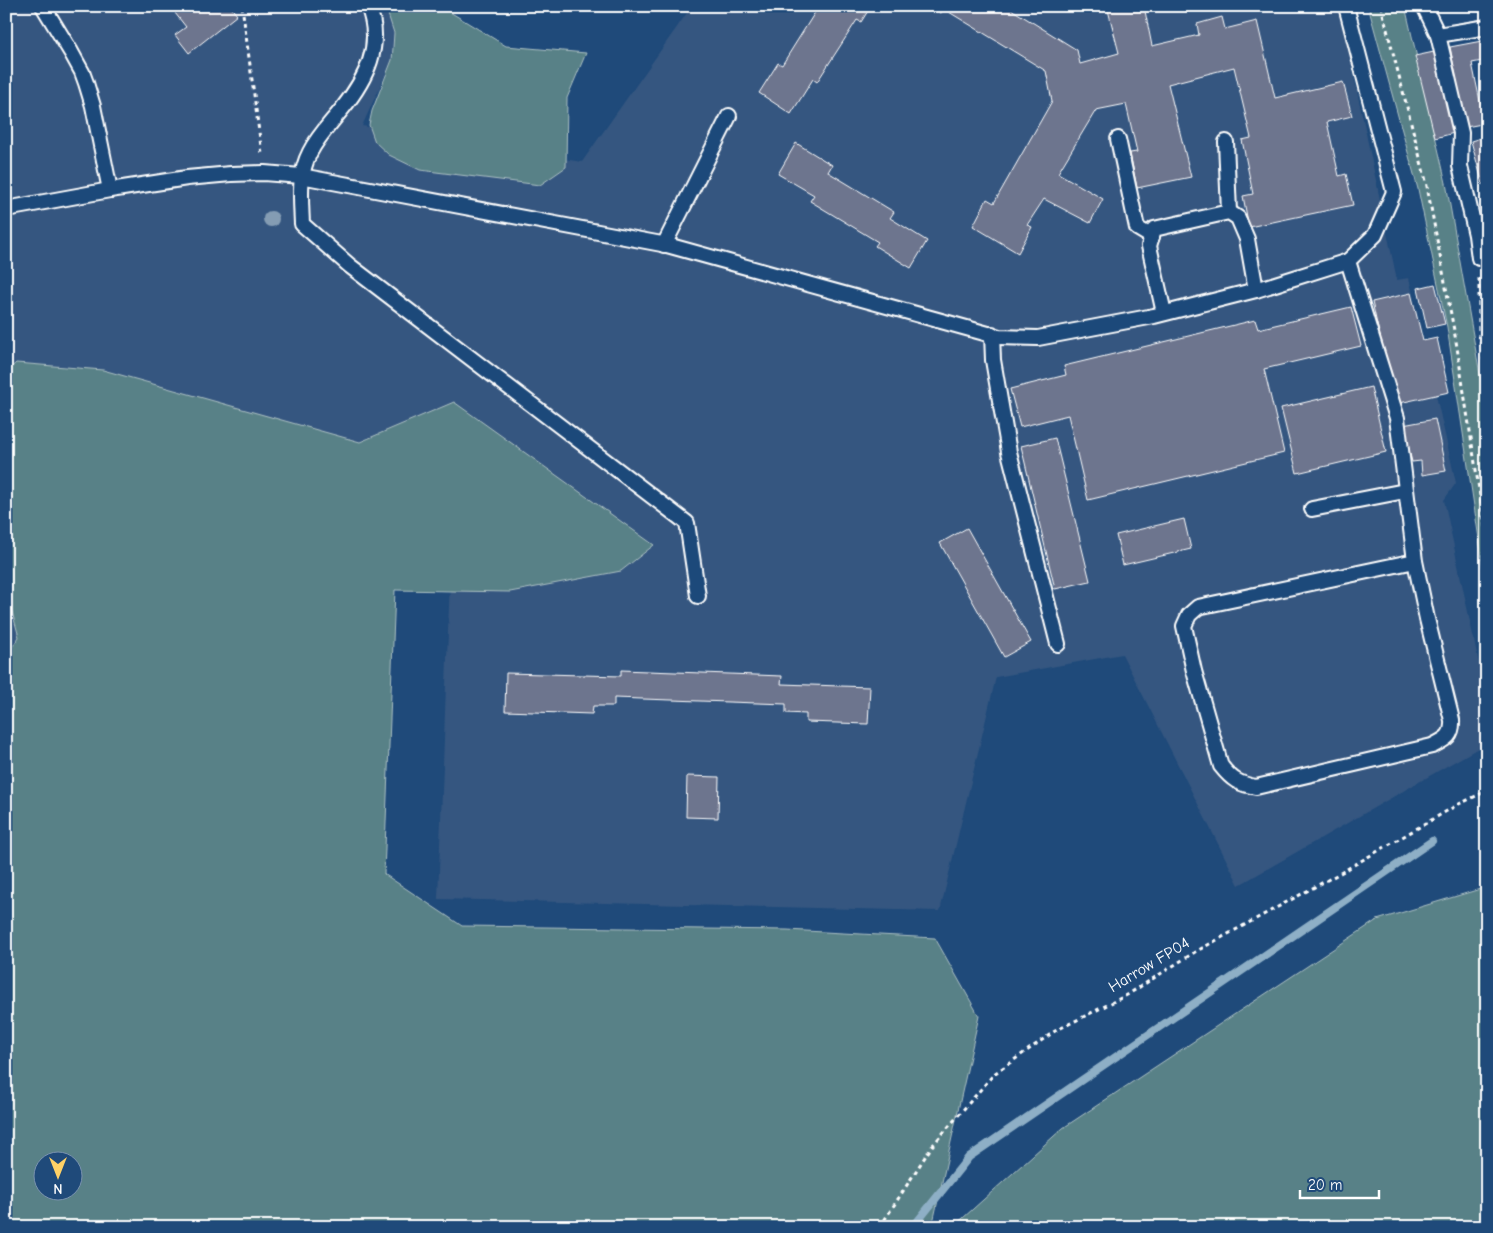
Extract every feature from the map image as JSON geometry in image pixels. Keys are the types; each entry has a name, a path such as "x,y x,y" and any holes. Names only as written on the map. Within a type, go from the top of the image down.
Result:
{"lane":[{"path":"44,6 72,52 86,82 110,190"},
{"path":"368,6 373,26 373,54 369,67 343,108 320,136 310,152 301,176 302,224 350,266 686,523 698,596"},
{"path":"6,208 187,178 264,173 301,176 664,245 999,337 1038,338 1164,313 1256,290 1348,261 1375,235 1394,192 1346,6"},
{"path":"1424,6 1438,35 1461,133 1460,166 1481,233 1480,258"},
{"path":"1438,35 1487,27"},
{"path":"664,245 730,116"},
{"path":"1118,139 1137,228 1152,237"},
{"path":"1226,142 1229,212"},
{"path":"1164,313 1150,246 1154,229 1229,212 1238,218 1247,239 1256,290"},
{"path":"1348,261 1396,418 1415,561 1452,720 1452,730 1444,740 1432,746 1256,787 1242,784 1229,777 1221,766 1194,671 1184,626 1189,615 1198,607 1415,561"},
{"path":"992,334 993,360 1009,452 1058,644"},
{"path":"1312,509 1405,491"}],"path":[{"path":"242,6 261,151"},
{"path":"1382,6 1426,180 1456,342 1487,542"},
{"path":"1480,258 1479,335 1487,374"},
{"name":"Harrow FP04","path":"880,1227 932,1146 994,1074 1054,1031 1127,995 1195,952 1342,872 1459,804 1487,791"}],"shaded area":[{"path":"6,6 384,6 394,33 392,60 362,126 582,162 692,6 1339,6 1397,280 1409,278 1456,483 1444,500 1487,701 1487,743 1239,885 1122,654 996,677 940,911 438,899 456,420 6,709"}],"green space":[{"path":"384,6 440,6 506,46 586,53 567,98 566,167 540,185 420,170 389,155 375,142 369,125 372,111 392,60 394,33"},
{"path":"1368,6 1405,6 1446,183 1487,414 1487,592 1447,327 1418,189"},
{"path":"16,363 103,370 360,442 454,402 654,545 621,571 510,592 395,590 384,874 462,926 787,930 935,938 979,1016 932,1227 6,1227 6,656 19,637 6,590 6,372"},
{"path":"1487,887 1487,1227 953,1227 1063,1128 1377,920"}],"building":[{"path":"183,6 230,6 237,15 189,53 175,35 186,27 175,13"},
{"path":"819,6 871,6 861,22 857,20 817,82 813,79 791,114 759,93 778,63 782,65"},
{"path":"929,6 1006,6 1077,50 1080,64 1119,53 1107,6 1144,6 1152,46 1199,35 1197,24 1222,17 1225,29 1257,21 1275,98 1343,82 1352,116 1327,122 1339,176 1346,174 1353,205 1249,227 1243,196 1253,194 1242,140 1251,138 1234,67 1168,84 1191,177 1137,188 1130,153 1137,152 1126,104 1096,110 1058,173 1103,199 1090,223 1044,199 1027,225 1032,227 1018,253 973,226 987,199 994,203 1052,101 1046,71 944,9 941,13"},
{"path":"1487,40 1487,60 1472,63 1481,106 1487,105 1487,123 1466,127 1450,47"},
{"path":"1434,52 1454,133 1435,138 1415,56"},
{"path":"1487,136 1487,184 1483,185 1471,141"},
{"path":"796,143 832,165 828,172 894,212 890,218 927,241 911,268 875,246 878,242 810,201 814,195 778,174"},
{"path":"1435,284 1445,324 1427,328 1418,288"},
{"path":"1411,293 1423,341 1437,338 1449,392 1395,404 1372,302"},
{"path":"1351,307 1361,346 1264,369 1284,453 1088,500 1068,415 1020,427 1010,389 1066,375 1064,366 1255,320 1258,329"},
{"path":"1371,387 1386,452 1297,473 1281,408"},
{"path":"1435,419 1446,471 1422,475 1421,461 1412,462 1403,425"},
{"path":"1055,438 1090,581 1055,589 1021,446"},
{"path":"1184,519 1191,549 1123,565 1116,535"},
{"path":"967,528 1031,642 1004,657 940,543"},
{"path":"621,670 782,676 781,684 870,687 868,724 806,722 806,714 786,713 786,704 614,698 614,706 593,706 592,714 505,711 506,673 621,676"},
{"path":"687,776 719,777 718,818 686,817"}],"waterway":[{"path":"913,1227 969,1157 1432,841"}]}
